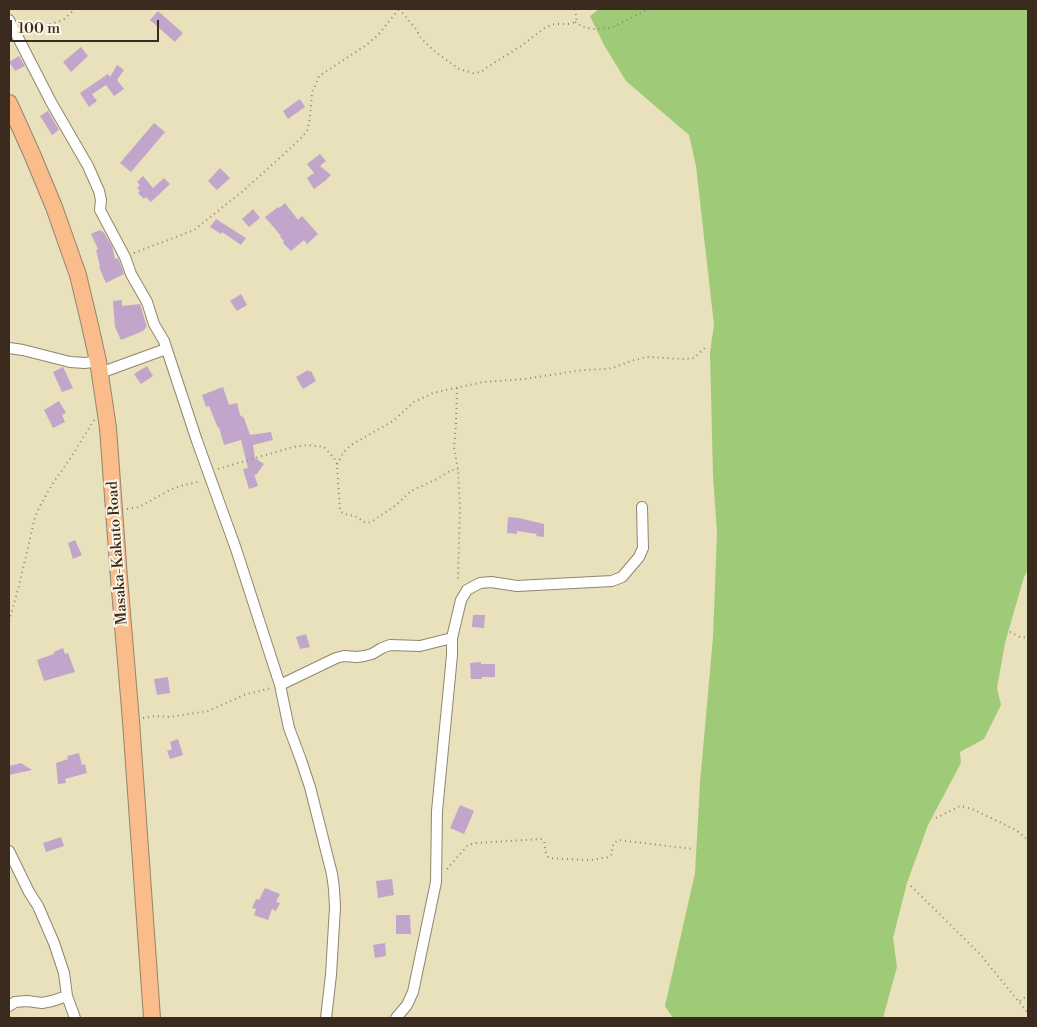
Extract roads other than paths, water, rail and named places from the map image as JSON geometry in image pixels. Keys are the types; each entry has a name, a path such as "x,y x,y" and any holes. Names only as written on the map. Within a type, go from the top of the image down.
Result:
{"highway":[{"name":"Masaka-Kakuto Road","path":"9,103 54,207 78,275 99,367 108,428 115,511 152,1018"}],"street":[{"path":"9,20 51,102 88,166 101,200 100,210 125,257 131,274 147,302 154,324 164,341 236,548 280,685 289,728 310,786 332,874 335,907 331,975 326,1018"},
{"path":"9,348 99,367 166,350"},
{"path":"396,1018 414,992 436,882 437,811 452,638 461,600 466,590 480,583 491,582 517,586 612,581 622,577 639,557 643,548 642,507"},
{"path":"280,685 336,658 364,656 390,645 420,646 452,638"},
{"path":"9,851 38,906 54,943 64,973 67,996 76,1018"},
{"path":"9,1006 15,1002 42,1003 67,996"}]}
